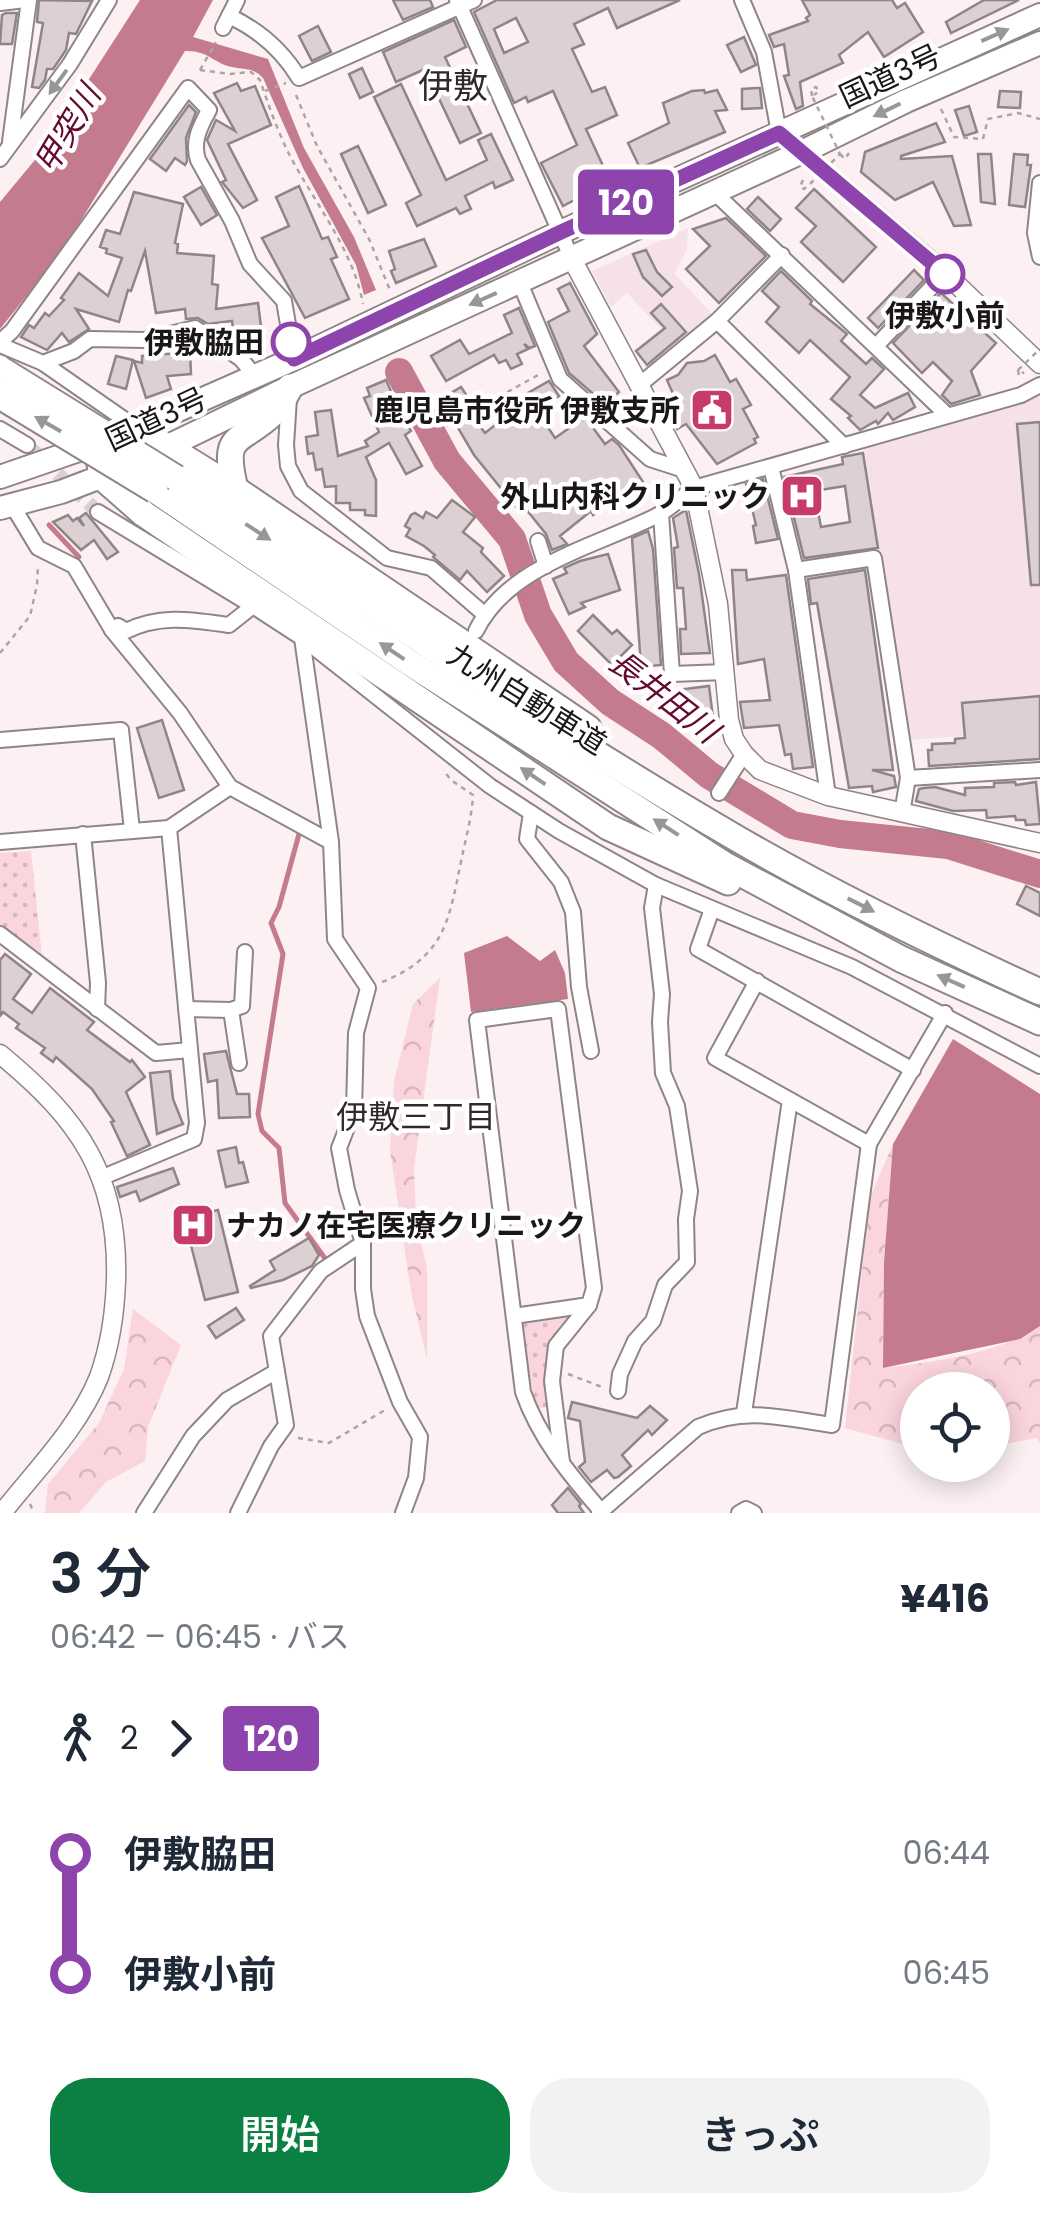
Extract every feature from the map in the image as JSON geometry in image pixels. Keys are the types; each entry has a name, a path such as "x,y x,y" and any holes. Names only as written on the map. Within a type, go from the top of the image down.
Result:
{"highway":[{"name":"国道3号","path":"0,477 138,429 1040,15"},
{"name":"国道3号","path":"6,507 102,477 932,89 1040,43"},
{"name":"九州自動車道","path":"0,369 166,484 407,662 725,866 901,959 1040,1022"},
{"path":"236,490 230,458 239,436 271,416 290,388"},
{"name":"九州自動車道","path":"0,396 166,484 738,840 1040,992"},
{"path":"138,429 236,490 828,888"},
{"path":"97,444 102,477 144,514 608,827 901,959"}],"street":[{"path":"0,4 27,0 5,154"},
{"path":"5,154 70,64 110,0"},
{"path":"237,0 226,22 244,23 282,52 300,78 463,2 572,259 694,488 718,604 729,720 741,761 828,796 1040,843"},
{"path":"742,0 764,52 779,133 944,273 1032,367"},
{"path":"138,429 43,364 0,343 188,88 209,110 198,130 198,160 232,221 250,264 284,301 294,359"},
{"path":"1040,183 1036,234 1040,257"},
{"path":"714,192 947,415"},
{"path":"638,386 718,320 782,255"},
{"path":"876,346 944,273"},
{"path":"520,283 560,379 650,459 682,469"},
{"path":"718,320 844,446"},
{"path":"43,364 74,351 90,338 145,340 195,328 241,359 255,376"},
{"path":"476,631 484,614 517,583 661,514 694,488 1040,385"},
{"path":"290,388 288,466 302,491 387,558 431,568 484,614"},
{"path":"0,429 27,444"},
{"path":"771,467 796,570 828,796"},
{"path":"6,507 38,548 74,566 112,630 180,713 230,787 331,842"},
{"path":"98,512 302,638 415,720 490,786 531,813 656,885 798,942 1040,1066"},
{"path":"661,514 672,674 726,672"},
{"path":"538,540 546,566"},
{"path":"796,570 874,558 908,778 902,813"},
{"path":"112,630 174,618 229,625 253,606"},
{"path":"302,638 331,842 335,939 368,988 356,1033 354,1110 339,1148 362,1243 367,1316 400,1402 420,1438 416,1478 403,1513"},
{"path":"0,740 120,730 132,830"},
{"path":"720,792 741,761"},
{"path":"908,778 1040,770"},
{"path":"0,842 168,828 230,787"},
{"path":"531,813 527,839 560,882 573,912 578,987 591,1051"},
{"path":"103,1177 194,1139 190,1050 168,828"},
{"path":"83,834 97,1009"},
{"path":"618,1391 620,1374 635,1340 653,1321 665,1284 686,1262 690,1191 677,1106 662,1073 662,994 652,908 656,885"},
{"path":"712,908 698,949 913,1070"},
{"path":"0,934 156,1053 190,1050"},
{"path":"186,1009 231,1010 242,1006 245,952"},
{"path":"757,980 714,1058 869,1144"},
{"path":"231,1010 239,1063"},
{"path":"562,1466 552,1381 556,1346 589,1305 594,1288 558,1010 477,1020 523,1392 531,1417 562,1466 600,1512 698,1427 744,1413 832,1425 869,1144 945,1014"},
{"path":"0,1054 60,1108 103,1177 117,1239 115,1313 98,1378 70,1426 2,1513"},
{"path":"744,1413 790,1100"},
{"path":"238,1513 286,1426 270,1336 322,1271 362,1243"},
{"path":"514,1316 589,1305"},
{"path":"144,1513 192,1436 227,1400 277,1372"},
{"path":"739,1513 746,1508 754,1513"}],"path":[{"path":"204,62 226,22"},
{"path":"200,70 251,72 260,80 286,150 358,281 365,325"},
{"path":"264,92 291,81 317,146 369,238 398,310"},
{"path":"932,89 954,137 983,139 988,119 1018,113 1040,119"},
{"path":"804,180 800,187 804,189 841,153 813,95"},
{"path":"1032,367 1021,376 1018,370 1040,348"},
{"path":"446,426 555,366"},
{"path":"0,653 30,616 37,585 38,548"},
{"path":"368,988 418,962 449,924 473,795 444,772 438,761 440,744"},
{"path":"554,1368 586,1383 618,1391"},
{"path":"279,1435 328,1443 400,1402"},
{"path":"30,1503 34,1513"}],"shaded area":[{"path":"688,228 687,249 675,274 714,316 677,346 627,293 611,307 592,271"},
{"path":"1040,394 1040,731 907,740 864,448"}],"green space":[{"path":"31,851 42,956 0,925 0,853"},
{"path":"440,978 414,1168 416,1220 427,1268 427,1359 411,1292 390,1151 394,1081 413,1004"},
{"path":"893,1144 884,1262 883,1368 985,1350 1040,1326 1040,1444 1037,1438 1010,1443 1010,1372 900,1372 900,1443 845,1428 870,1197"},
{"path":"133,1309 181,1345 148,1427 145,1461 106,1482 79,1513 45,1513 48,1484 99,1423 124,1369"},
{"path":"579,1315 553,1346 551,1406 536,1409 521,1328 526,1320"}],"water":[{"name":"甲突川","path":"140,0 213,0 193,37 268,59 304,148 354,237 376,290 364,295 356,265 303,168 263,78 252,70 185,51 61,253 0,329 0,202 44,149"},
{"path":"507,936 540,961 555,950 565,973 568,999 471,1012 464,953"},
{"path":"953,1039 1040,1094 1040,1326 1020,1339 883,1368 884,1262 893,1144"}],"building":[{"path":"39,0 92,1 76,34 69,33 66,50 53,69 47,69 39,88 32,87 43,23 37,22"},
{"path":"393,0 430,0 433,7 403,20"},
{"path":"497,0 680,0 617,28 608,8 574,24 584,44 572,49 592,92 605,87 617,115 586,129 610,181 563,206 541,163 577,145 553,91 528,102 526,97 514,103 474,12","holes":["516,18 528,42 504,53 494,29"]},
{"path":"802,0 892,0 897,8 905,3 923,32 884,57 868,32 839,55 843,63 800,82 803,106 796,109 784,76 789,75 784,44 774,47 769,35 808,21 810,15"},
{"path":"984,0 1019,0 951,33 946,22"},
{"path":"17,13 12,44 0,44 2,15"},
{"path":"454,20 466,47 445,57 481,133 460,143 425,69 396,82 383,52"},
{"path":"318,26 331,52 312,61 299,36"},
{"path":"744,37 756,65 741,72 727,45"},
{"path":"362,68 373,92 360,98 349,74"},
{"path":"237,83 241,91 255,86 271,125 228,144 257,200 243,208 222,182 226,180 207,140 216,120 235,131 214,93"},
{"path":"401,84 446,180 487,160 478,140 491,134 513,180 495,188 493,182 465,196 471,209 460,214 456,208 417,226 406,203 421,195 374,97"},
{"path":"760,88 762,108 742,109 742,89"},
{"path":"704,90 717,90 727,110 715,111 725,132 640,168 628,143 669,123 663,103"},
{"path":"1000,91 1021,92 1020,108 998,107"},
{"path":"189,105 196,112 186,138 187,161 185,165 175,158 166,171 150,159"},
{"path":"969,106 977,132 964,136 955,110"},
{"path":"936,123 945,142 901,159 952,156 971,225 954,226 933,182 895,200 861,172 865,152"},
{"path":"358,146 386,205 368,213 341,154"},
{"path":"978,154 991,154 995,204 981,202"},
{"path":"1014,154 1028,155 1027,165 1031,165 1025,207 1009,205"},
{"path":"299,186 322,239 328,237 337,257 331,259 349,299 305,318 262,238 289,226 276,197"},
{"path":"201,187 217,215 201,225 184,197"},
{"path":"814,189 876,247 843,282 801,242 816,226 796,208"},
{"path":"134,192 183,204 175,243 177,253 214,256 212,284 218,285 216,309 258,303 263,342 235,342 232,321 208,324 198,318 186,319 185,309 156,313 145,251 119,322 76,309 89,329 69,342 62,333 47,350 21,337 29,325 34,328 45,313 49,316 64,300 61,298 79,273 108,296 122,258 100,247 106,230 120,234"},
{"path":"758,197 781,219 770,231 747,209"},
{"path":"726,218 766,256 719,303 686,269 710,246 693,229"},
{"path":"424,239 436,266 396,283 389,251"},
{"path":"646,250 657,272 672,287 662,296 643,277 633,254"},
{"path":"914,270 924,280 878,328 868,318"},
{"path":"781,271 812,301 810,304 847,334 841,341 866,364 872,358 884,369 860,395 875,408 908,393 915,407 893,420 888,413 878,424 876,421 860,430 848,418 851,416 831,399 850,377 810,340 799,353 766,322 779,307 762,291"},
{"path":"570,283 597,334 584,346 619,392 605,404 569,373 548,322 569,311 558,289"},
{"path":"941,293 996,343 971,371 980,395 951,404 942,395 952,381 933,362 922,373 893,343"},
{"path":"661,304 686,332 647,365 636,351 665,328 651,313"},
{"path":"519,308 535,346 524,344 528,349 517,354 522,364 511,369 506,360 499,363 494,355 446,381 431,356 460,340 469,354 512,333 504,315"},
{"path":"190,352 191,374 167,376 171,389 146,398 134,361 142,363 142,356"},
{"name":"鹿児島市役所 伊敷支所","path":"715,355 730,382 736,379 751,405 743,409 758,437 754,439 756,443 717,464 686,424 677,429 670,416 680,410 667,380 678,375 687,363"},
{"path":"116,356 133,360 126,389 108,384"},
{"path":"386,380 394,398 391,399 411,431 405,435 422,466 406,474 389,443 366,457 376,480 376,516 365,515 365,510 350,510 350,503 336,503 336,486 325,487 322,469 316,470 313,453 308,454 306,437 318,435 315,412 331,410 338,456 368,446 365,441 379,432 364,398 370,396 367,388"},
{"path":"549,381 559,396 537,411 555,438 585,417 605,444 612,439 619,445 643,482 593,515 591,511 560,536 567,544 552,550 546,534 525,508 520,512 474,455 441,399 461,387 473,405 467,409 485,433 517,408 512,402"},
{"path":"1040,422 1040,585 1031,585 1017,424"},
{"path":"863,453 878,548 804,558 784,477 843,464 842,457","holes":["845,486 850,522 821,527 814,491"]},
{"path":"763,479 778,539 756,543 756,525 746,484"},
{"path":"452,500 475,517 463,532 483,548 481,552 504,576 487,592 467,571 460,580 424,546 406,536 410,529 405,526 411,515 423,518 426,512 437,518"},
{"path":"686,510 710,653 681,654 680,629 686,629 683,588 677,588 674,548 678,547 673,518"},
{"path":"86,513 118,552 107,559 94,540 81,550 53,522 68,515 84,526 79,518"},
{"path":"648,531 653,549 661,665 641,667 632,538"},
{"path":"608,554 620,590 581,603 585,607 569,614 553,579 567,573 564,568"},
{"path":"732,570 746,570 747,580 786,575 813,767 793,769 791,754 785,755 779,725 744,728 740,702 770,700 764,659 738,664"},
{"path":"865,570 893,770 872,770 894,776 896,787 873,792 872,786 849,788 817,603 811,604 808,579"},
{"path":"593,615 612,634 617,630 632,645 612,665 578,631"},
{"path":"709,686 714,726 695,728 693,712 684,720 670,704 669,691"},
{"path":"1040,696 1040,759 929,766 928,750 932,750 932,744 955,743 955,739 965,738 962,703"},
{"path":"162,720 184,790 159,798 137,728"},
{"path":"1036,782 1040,824 1026,825 1025,820 1016,820 1015,816 987,818 986,810 953,811 916,801 919,789 924,788 965,795 965,788"},
{"path":"1026,886 1040,893 1040,916 1017,904"},
{"path":"5,954 31,974 13,999 32,1013 50,988 94,1022 87,1030 132,1060 145,1077 126,1092 150,1145 127,1156 111,1122 114,1121 92,1089 56,1057 53,1062 41,1053 45,1048 16,1028 19,1024 3,1012 0,1016 0,960"},
{"path":"226,1051 237,1094 249,1094 250,1117 219,1118 217,1080 208,1082 204,1054"},
{"path":"170,1071 173,1099 183,1124 157,1134 150,1073"},
{"path":"236,1147 248,1182 226,1187 218,1151"},
{"path":"173,1168 179,1184 140,1201 136,1191 120,1197 117,1187"},
{"path":"218,1210 238,1292 205,1300 184,1218"},
{"path":"309,1238 319,1255 312,1266 283,1280 251,1288 275,1270 270,1261"},
{"path":"236,1308 244,1320 216,1338 208,1326"},
{"path":"572,1402 637,1418 650,1406 667,1420 652,1435 648,1430 622,1455 631,1466 618,1477 607,1470 591,1482 579,1467 585,1462 580,1421 568,1418"},
{"path":"568,1488 584,1513 558,1513 552,1505"}],"waterway":[{"name":"長井田川","path":"399,372 447,461 512,539 538,615 566,662 610,702 662,736 709,775 792,825 948,845 1040,874"},
{"path":"49,525 79,557"},
{"path":"299,834 271,923 283,954 258,1114 262,1131 279,1148 285,1203 324,1257"}],"tunnel":[{"path":"27,445 98,512"}],"bus line":[{"name":"120","path":"291,342 294,359 779,133 945,274"}],"place":[{"name":"伊敷小前","path":"945,274"},
{"name":"伊敷脇田","path":"291,342"},
{"name":"鹿児島市役所 伊敷支所","path":"712,410"},
{"name":"外山内科クリニック","path":"802,496"},
{"name":"ナカノ在宅医療クリニック","path":"193,1225"}],"district":[{"name":"伊敷","path":"453,85"},
{"name":"伊敷三丁目","path":"416,1116"}]}
